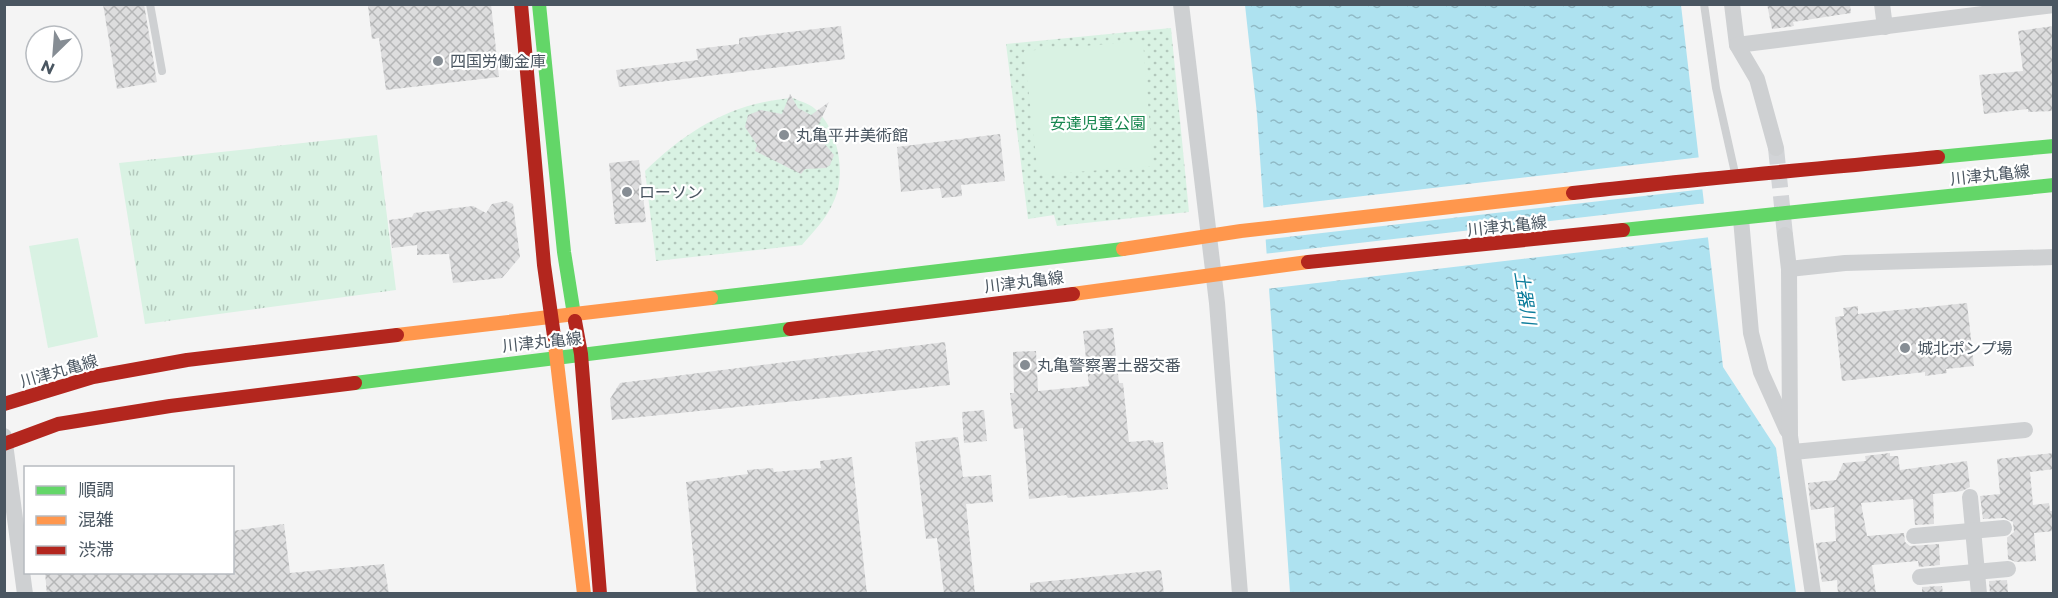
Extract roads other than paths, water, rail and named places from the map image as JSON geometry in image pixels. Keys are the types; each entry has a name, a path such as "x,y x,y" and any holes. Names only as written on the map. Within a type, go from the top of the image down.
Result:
{"main road":[{"path":"521,4 550,316 563,398 584,594"},
{"path":"539,4 564,252 581,354 600,594"},
{"name":"川津丸亀線","path":"4,404 93,377 187,360 1172,244 1240,231 1735,174 1785,172 2054,146"},
{"name":"川津丸亀線","path":"5,441 58,424 170,406 1181,280 1245,269 2054,185"}],"street":[{"path":"1181,4 1213,274 1240,594"},
{"path":"1732,4 1737,45 1758,79 1776,148"},
{"path":"1882,4 1885,27"},
{"path":"1737,45 2054,5"},
{"path":"1741,219 1751,333 1761,372 1791,444"},
{"path":"1785,235 1789,269 1791,444 1813,594"},
{"path":"1789,269 1845,263 2054,257"},
{"path":"1791,444 2025,430"},
{"path":"5,441 25,594"},
{"path":"1970,497 1979,594"},
{"path":"1914,536 2004,528"},
{"path":"1920,577 2008,569"}],"lane":[{"path":"150,4 162,71"},
{"path":"1704,4 1716,88 1735,174"}],"water":[{"name":"土器川","path":"1245,5 1681,5 1723,367 1776,448 1796,593 1290,593 1257,114"}],"tunnel":[{"path":"1776,148 1785,235"}],"place":[{"name":"四国労働金庫","path":"438,61"},
{"name":"丸亀平井美術館","path":"784,135"},
{"name":"ローソン","path":"627,192"},
{"name":"城北ポンプ場","path":"1905,348"},
{"name":"丸亀警察署土器交番","path":"1025,365"}],"park label":[{"name":"安達児童公園","path":"1098,123"}]}
